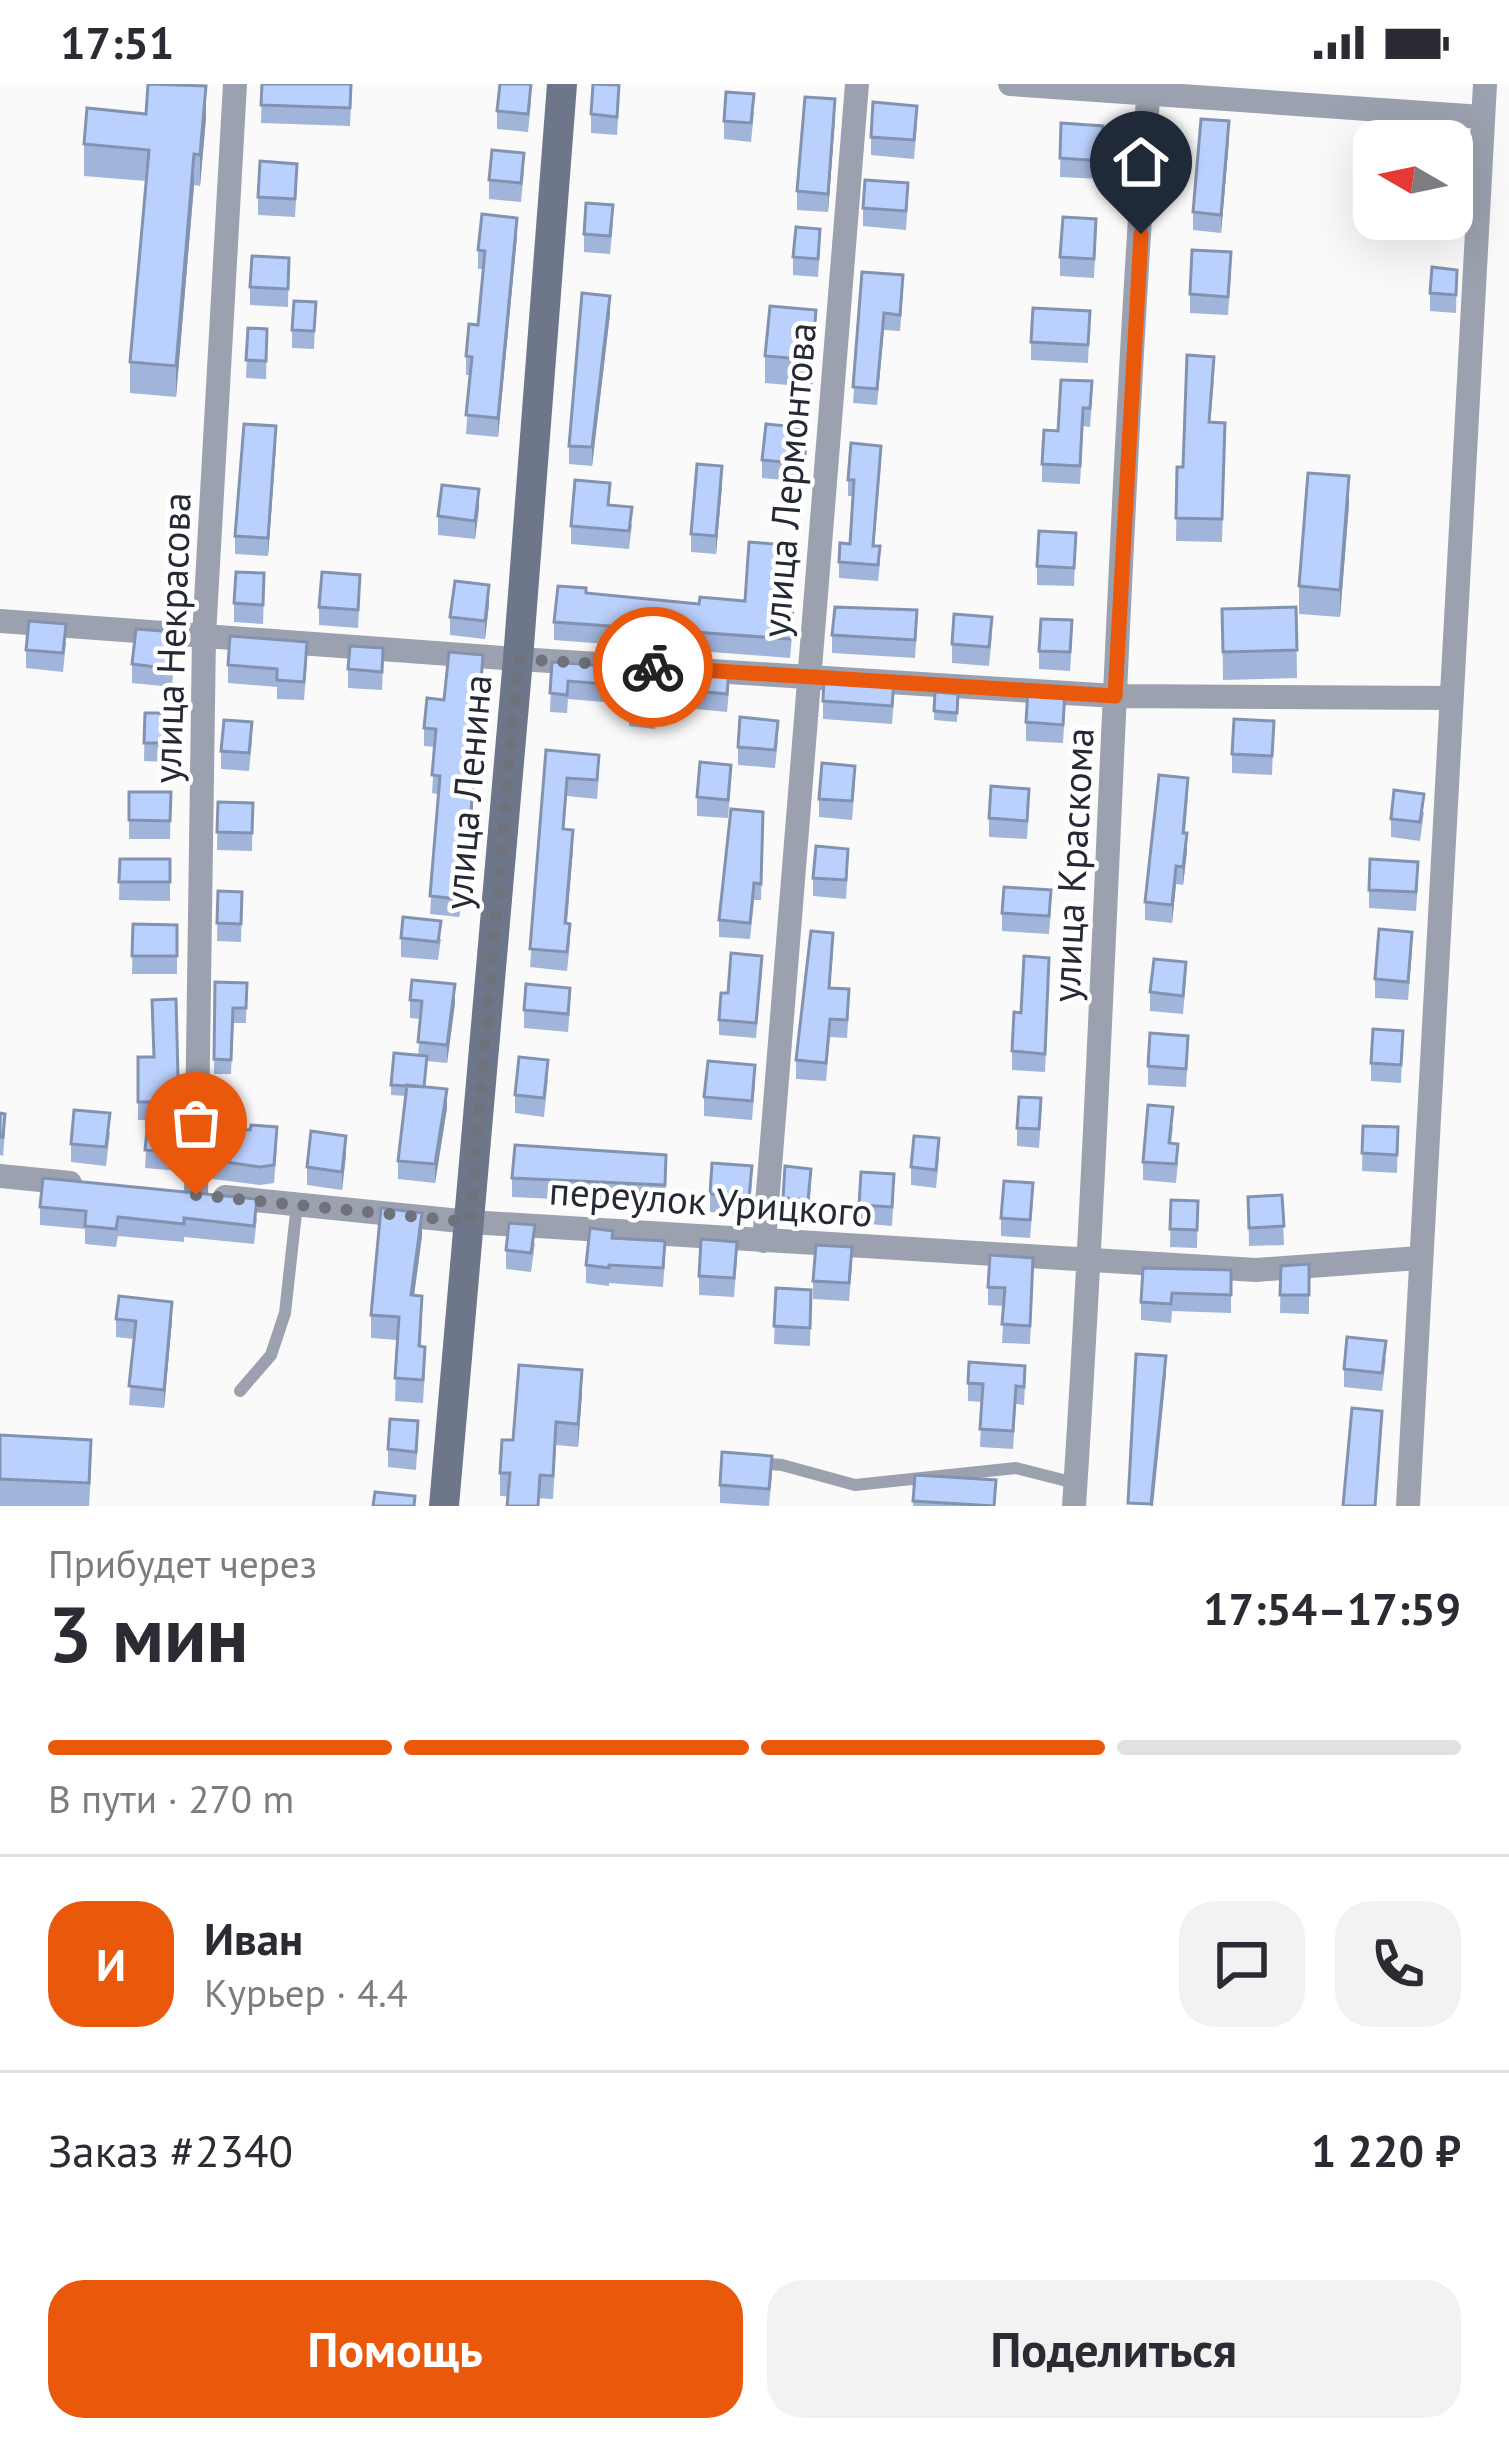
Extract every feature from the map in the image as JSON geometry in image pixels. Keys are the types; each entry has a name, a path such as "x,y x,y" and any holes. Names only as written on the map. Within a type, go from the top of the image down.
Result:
{"main road":[{"name":"улица Ленина","path":"444,1506 518,659 562,84"}],"street":[{"name":"улица Некрасова","path":"185,1194 204,636 235,84"},
{"name":"улица Лермонтова","path":"764,1241 856,84"},
{"path":"1010,84 1149,90 1482,117"},
{"path":"1408,1506 1485,84"},
{"name":"улица Краскома","path":"1074,1494 1149,90"},
{"path":"0,621 1115,696 1451,698"},
{"path":"0,1176 87,1184"},
{"name":"переулок Урицкого","path":"185,1194 470,1222 1256,1270 1419,1258"}],"lane":[{"path":"240,1391 271,1355 285,1313 297,1204"},
{"path":"747,1462 782,1465 855,1486 1016,1468 1074,1494"}],"building":[{"path":"148,84 206,86 200,155 194,154 176,366 130,362 149,150 84,144 87,108 146,114"},
{"path":"262,84 351,84 350,108 261,105"},
{"path":"500,84 531,84 528,114 497,111"},
{"path":"593,84 619,85 617,117 591,114"},
{"path":"726,92 754,94 751,123 724,121"},
{"path":"805,97 835,99 828,194 797,191"},
{"path":"873,102 917,106 914,140 871,137"},
{"path":"1201,119 1229,121 1221,215 1193,212"},
{"path":"1061,123 1103,126 1101,161 1060,158"},
{"path":"492,150 524,153 521,183 489,180"},
{"path":"260,161 297,164 295,199 258,197"},
{"path":"865,180 908,183 906,211 863,208"},
{"path":"586,203 613,205 610,236 584,234"},
{"path":"482,214 517,218 498,418 466,415 472,357 466,356 469,324 478,325 485,251 478,250"},
{"path":"1063,217 1096,219 1094,259 1060,257"},
{"path":"796,227 820,229 818,259 793,257"},
{"path":"1192,250 1231,252 1228,297 1190,294"},
{"path":"252,256 289,258 288,289 250,287"},
{"path":"1432,267 1457,270 1456,295 1430,293"},
{"path":"862,272 903,275 900,315 884,313 877,389 853,387"},
{"path":"582,293 610,296 592,447 569,446"},
{"path":"294,301 316,302 314,331 292,330"},
{"path":"770,306 816,310 812,360 765,356"},
{"path":"1033,308 1090,311 1088,345 1031,342"},
{"path":"248,328 267,329 266,361 246,360"},
{"path":"1187,355 1214,357 1209,422 1225,423 1222,519 1176,518"},
{"path":"1061,380 1092,381 1090,408 1083,408 1080,466 1042,464 1044,430 1058,431"},
{"path":"244,424 276,426 268,538 235,536"},
{"path":"766,424 807,428 804,464 762,460"},
{"path":"851,443 881,446 873,546 880,546 878,565 839,562 840,543 850,544"},
{"path":"697,464 722,466 716,536 691,534"},
{"path":"1308,473 1349,476 1340,590 1299,586"},
{"path":"575,480 610,483 608,505 632,507 629,531 571,526"},
{"path":"442,485 479,489 475,521 438,516"},
{"path":"1039,531 1076,533 1074,568 1037,566"},
{"path":"749,542 796,546 790,639 554,622 558,586 699,604 700,597 745,601"},
{"path":"236,572 264,573 263,605 234,603"},
{"path":"322,572 360,575 358,610 319,607"},
{"path":"455,581 489,585 485,621 450,617"},
{"path":"835,607 917,610 915,640 832,635"},
{"path":"1296,607 1297,650 1223,652 1222,609"},
{"path":"954,614 992,617 989,647 952,644"},
{"path":"1041,619 1072,620 1070,652 1039,651"},
{"path":"29,621 66,624 63,653 26,650"},
{"path":"136,629 175,632 172,669 132,664"},
{"path":"230,636 307,642 304,682 277,680 277,669 228,665"},
{"path":"350,646 383,648 382,672 348,669"},
{"path":"449,652 483,655 459,899 430,896 440,776 432,775 436,729 424,728 427,698 444,700"},
{"path":"552,662 659,666 655,710 629,708 631,686 568,681 567,695 550,693"},
{"path":"698,668 729,670 727,694 696,691"},
{"path":"824,676 894,681 892,706 823,701"},
{"path":"1028,689 1065,691 1063,725 1026,722"},
{"path":"935,692 958,694 957,713 934,711"},
{"path":"145,713 172,713 171,743 144,743"},
{"path":"740,717 778,721 775,750 738,747"},
{"path":"1234,719 1274,721 1272,756 1232,754"},
{"path":"224,720 252,722 249,753 221,751"},
{"path":"546,750 599,755 597,780 567,778 563,829 573,830 567,952 530,949"},
{"path":"700,762 731,765 728,800 697,797"},
{"path":"822,763 855,766 852,801 819,799"},
{"path":"1159,775 1188,778 1183,867 1176,866 1172,905 1145,902"},
{"path":"991,786 1029,789 1027,821 989,818"},
{"path":"1394,790 1424,794 1420,822 1391,819"},
{"path":"129,792 171,792 170,821 129,820"},
{"path":"218,802 253,803 252,833 217,832"},
{"path":"731,809 763,812 761,884 754,883 750,923 719,920"},
{"path":"816,846 848,849 846,880 813,878"},
{"path":"120,859 170,859 170,882 119,882"},
{"path":"1370,859 1418,862 1416,892 1369,890"},
{"path":"1004,887 1051,890 1049,916 1002,913"},
{"path":"218,891 242,892 241,924 217,923"},
{"path":"403,917 441,921 438,942 401,938"},
{"path":"133,924 177,925 177,956 132,956"},
{"path":"1379,929 1412,932 1408,982 1375,979"},
{"path":"811,931 833,933 829,988 849,989 847,1020 830,1019 826,1063 796,1060"},
{"path":"731,953 762,956 756,1023 719,1020 721,993 728,993"},
{"path":"1024,956 1049,958 1045,1054 1012,1051 1014,1012 1021,1013"},
{"path":"1154,959 1186,962 1183,996 1150,992"},
{"path":"412,980 455,984 447,1045 418,1042 422,1001 410,1000"},
{"path":"215,982 247,983 246,1008 233,1008 231,1060 214,1059"},
{"path":"526,984 570,988 568,1014 524,1010"},
{"path":"176,999 180,1153 145,1150 150,1102 138,1102 138,1057 154,1057 152,1000"},
{"path":"1373,1029 1403,1031 1401,1065 1371,1063"},
{"path":"1150,1033 1188,1036 1186,1069 1148,1066"},
{"path":"394,1053 427,1056 424,1087 391,1085"},
{"path":"519,1057 548,1060 544,1098 515,1095"},
{"path":"708,1061 755,1065 752,1101 704,1097"},
{"path":"407,1085 447,1089 435,1164 398,1161"},
{"path":"1019,1097 1041,1098 1039,1129 1017,1128"},
{"path":"1148,1105 1173,1107 1169,1143 1178,1144 1176,1164 1143,1162"},
{"path":"74,1110 110,1113 106,1147 71,1144"},
{"path":"0,1113 5,1114 3,1137 0,1137"},
{"path":"251,1125 277,1127 274,1165 213,1160 213,1127 250,1130"},
{"path":"1363,1126 1398,1127 1397,1155 1362,1153"},
{"path":"311,1131 346,1136 342,1172 307,1167"},
{"path":"914,1136 939,1138 936,1170 911,1167"},
{"path":"515,1145 666,1155 665,1185 512,1178"},
{"path":"712,1163 752,1166 749,1196 710,1194"},
{"path":"785,1166 811,1169 808,1200 783,1198"},
{"path":"861,1172 894,1174 892,1207 859,1205"},
{"path":"43,1178 257,1199 254,1226 118,1217 116,1229 85,1226 86,1211 40,1207"},
{"path":"1004,1181 1033,1183 1030,1220 1001,1218"},
{"path":"1282,1195 1284,1226 1249,1228 1248,1197"},
{"path":"1171,1200 1198,1201 1197,1230 1170,1229"},
{"path":"381,1208 422,1213 411,1295 422,1296 423,1380 395,1378 399,1317 371,1315"},
{"path":"509,1223 535,1225 531,1253 506,1250"},
{"path":"590,1228 613,1231 612,1238 665,1241 663,1268 586,1265"},
{"path":"701,1239 737,1242 734,1278 699,1276"},
{"path":"816,1245 852,1247 849,1283 813,1281"},
{"path":"990,1255 1033,1258 1030,1326 1002,1324 1005,1288 988,1287"},
{"path":"1309,1264 1309,1295 1280,1295 1281,1266"},
{"path":"1143,1268 1231,1270 1231,1295 1172,1293 1171,1304 1141,1302"},
{"path":"776,1288 811,1290 810,1328 774,1326"},
{"path":"119,1296 172,1302 164,1390 129,1386 136,1321 116,1319"},
{"path":"1347,1337 1386,1341 1382,1373 1344,1369"},
{"path":"1136,1354 1166,1356 1151,1504 1128,1503"},
{"path":"969,1362 1025,1366 1024,1387 1016,1386 1013,1431 980,1429 983,1384 968,1383"},
{"path":"519,1365 582,1370 578,1424 556,1422 553,1476 540,1475 538,1506 507,1506 510,1473 500,1473 502,1440 513,1440"},
{"path":"1352,1408 1382,1411 1375,1506 1343,1506"},
{"path":"390,1419 418,1421 416,1452 388,1449"},
{"path":"0,1435 91,1440 89,1483 0,1479"},
{"path":"722,1452 772,1456 769,1489 720,1485"},
{"path":"915,1475 996,1480 994,1506 913,1501"},
{"path":"375,1492 415,1496 414,1506 373,1506"}],"way so far":[{"path":"196,1195 470,1222 518,659 653,667"}],"route":[{"path":"653,667 1115,696 1141,234"}]}
